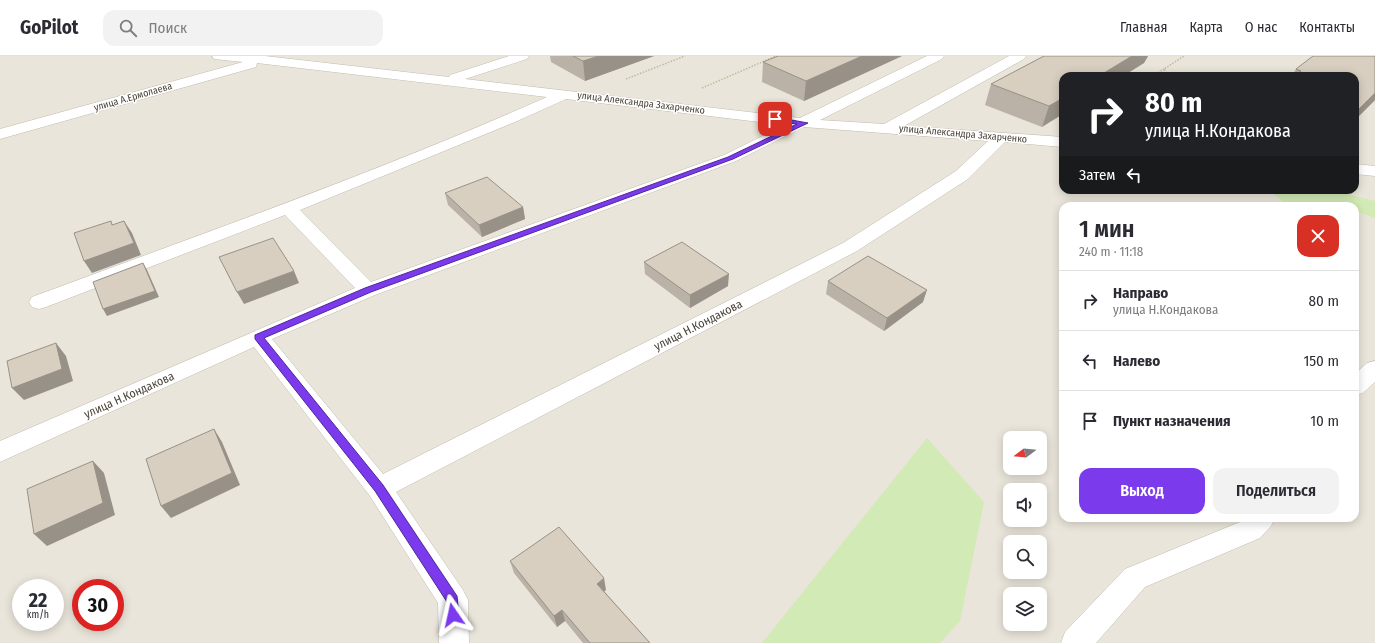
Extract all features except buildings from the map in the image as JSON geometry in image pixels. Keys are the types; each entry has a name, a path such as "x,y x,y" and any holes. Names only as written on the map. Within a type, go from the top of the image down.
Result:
{"street":[{"name":"улица Александра Захарченко","path":"219,56 566,94 805,123 1059,142"},
{"path":"448,81 522,56"},
{"name":"улица Н.Кондакова","path":"0,452 258,337 368,290 730,158 805,123 937,56"},
{"path":"889,128 1019,56"},
{"name":"улица А.Ермолаева","path":"0,134 265,60"},
{"path":"39,302 288,208 510,120 566,94"},
{"name":"улица Н.Кондакова","path":"379,488 850,247 962,175 1001,138"},
{"path":"1365,170 1375,155"},
{"path":"288,208 368,290"},
{"path":"258,337 379,488 453,600 454,643"},
{"path":"1359,383 1375,369"},
{"path":"1076,643 1135,578 1250,530 1257,522"}],"path":[{"path":"701,88 776,56"},
{"path":"1159,72 1184,56"}],"shaded area":[{"path":"0,56 1375,56 1375,643 0,643"}],"green space":[{"path":"1274,194 1348,194 1375,201 1375,218 1359,212 1359,202 1283,202"},
{"path":"927,438 984,502 960,621 940,643 762,643"}],"route":[{"path":"453,615 453,600 379,488 258,337 368,290 730,158 805,123 775,119"}]}
